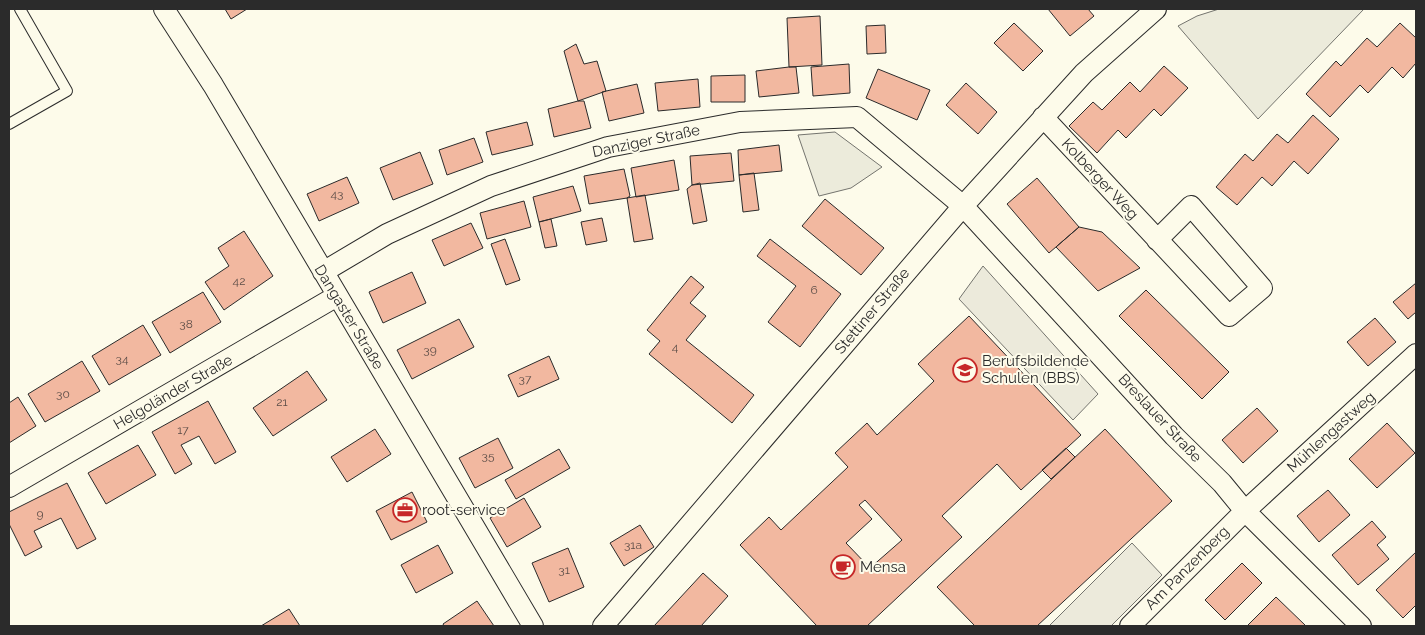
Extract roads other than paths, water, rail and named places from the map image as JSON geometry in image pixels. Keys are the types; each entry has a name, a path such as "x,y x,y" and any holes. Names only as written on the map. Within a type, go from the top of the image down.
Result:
{"street":[{"name":"Dangaster Straße","path":"164,9 213,85 533,626"},
{"name":"Stettiner Straße","path":"603,626 963,206 1084,73 1156,9"},
{"name":"Danziger Straße","path":"323,272 387,234 491,186 608,147 740,122 856,117 963,206"},
{"name":"Kolberger Weg","path":"1043,117 1157,240 1229,316 1262,288 1191,206 1157,240"},
{"name":"Breslauer Straße","path":"963,206 1174,436 1222,483 1245,511 1361,626"},
{"name":"Helgoländer Straße","path":"9,488 337,296"},
{"name":"Mühlengastweg","path":"1245,511 1416,354"},
{"name":"Am Panzenberg","path":"1130,626 1245,511"}],"lane":[{"path":"9,124 66,91 20,9"}],"place":[{"name":"Berufsbildende Schulen (BBS)","path":"965,370"},
{"name":"root-service","path":"405,510"},
{"name":"Mensa","path":"843,567"}]}
